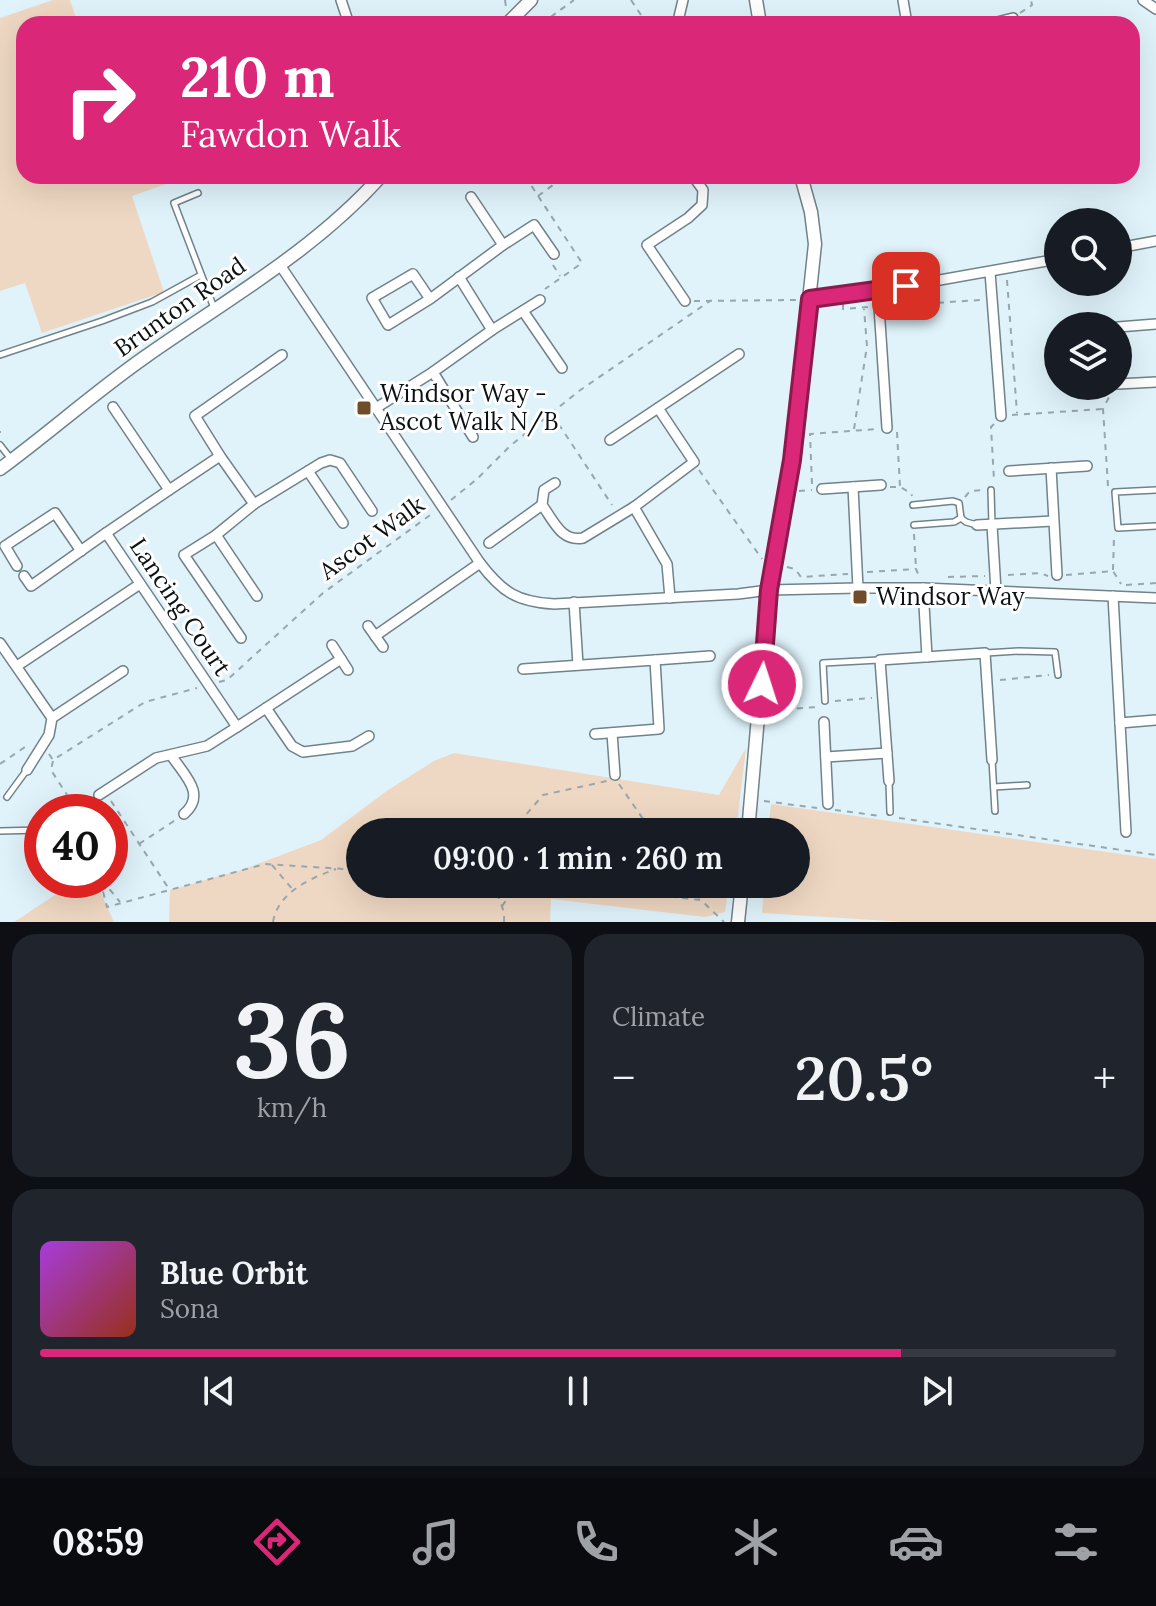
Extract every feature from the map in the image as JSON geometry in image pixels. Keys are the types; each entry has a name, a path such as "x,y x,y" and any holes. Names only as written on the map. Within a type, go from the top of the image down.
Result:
{"street":[{"path":"1143,0 1156,9"},
{"name":"Brunton Road","path":"0,469 100,389 280,265 332,224 373,184"},
{"path":"685,301 647,245 702,205 703,190 699,184"},
{"path":"749,818 769,590 789,479 815,244 803,184"},
{"path":"471,197 503,245"},
{"path":"430,299 413,274 372,298 388,325 430,299 534,225 554,254"},
{"path":"1132,245 1156,241"},
{"path":"810,299 878,291 1044,262"},
{"path":"280,265 480,563 513,596 534,603 574,602 922,584 996,591 1156,598"},
{"path":"990,272 1001,416"},
{"path":"459,277 492,330"},
{"path":"878,291 887,428"},
{"path":"376,408 540,300"},
{"path":"523,311 562,368"},
{"path":"1132,326 1156,324"},
{"path":"610,440 739,354"},
{"path":"254,504 195,416 282,355"},
{"path":"433,372 473,437"},
{"path":"1132,384 1156,382"},
{"path":"113,407 169,490"},
{"path":"555,483 544,490 542,505 566,538 583,538 634,507 694,462 658,408"},
{"name":"Lancing Court","path":"220,456 106,533 237,727"},
{"path":"241,638 184,555 216,535 254,504 330,460 340,463 372,511"},
{"path":"1009,471 1087,466"},
{"path":"1051,468 1057,575"},
{"path":"308,471 343,523"},
{"path":"817,490 881,485"},
{"path":"853,487 858,588"},
{"path":"489,543 542,505"},
{"path":"634,507 667,564 670,598"},
{"path":"17,566 5,546 55,513 81,551"},
{"path":"977,525 1053,521"},
{"path":"992,525 996,591"},
{"path":"24,576 31,586 106,533"},
{"path":"216,535 257,596"},
{"path":"375,636 480,563"},
{"path":"17,666 140,584"},
{"path":"922,584 927,657"},
{"path":"1113,596 1126,832"},
{"path":"574,602 578,665"},
{"path":"368,626 383,647"},
{"path":"0,643 52,718 52,727 27,770"},
{"path":"332,645 348,670"},
{"path":"889,781 880,660 985,653 992,760"},
{"path":"523,669 710,656"},
{"path":"102,793 156,758 207,746 341,659"},
{"path":"595,734 659,729 655,660"},
{"path":"52,718 123,671"},
{"path":"266,708 292,746 303,752 352,746 369,736"},
{"path":"1120,723 1156,720"},
{"path":"824,722 828,804"},
{"path":"612,733 615,775"},
{"path":"826,757 887,753"},
{"path":"171,755 195,794 192,807 184,814"},
{"path":"738,922 741,898"}],"lane":[{"path":"198,193 174,203 215,311"},
{"path":"0,355 152,302 201,275"},
{"path":"0,445 12,460"},
{"path":"991,490 992,525"},
{"path":"1156,490 1115,492 1118,528 1156,526"},
{"path":"913,505 953,501 959,503 961,518 977,525"},
{"path":"914,525 954,522 961,518"},
{"path":"985,653 1055,652 1058,675"},
{"path":"825,701 823,663 880,660"},
{"path":"992,760 995,811"},
{"path":"7,797 27,770"},
{"path":"889,781 890,812"},
{"path":"994,787 1027,785"},
{"path":"0,831 24,830"}],"path":[{"path":"552,16 574,0"},
{"path":"1016,16 1032,5 1031,0"},
{"path":"530,184 582,263 540,292 543,298 540,300"},
{"path":"538,196 554,184"},
{"path":"1006,269 1017,415"},
{"path":"209,296 240,278"},
{"path":"842,295 843,309 1008,297"},
{"path":"685,301 810,299"},
{"name":"Ascot Walk","path":"53,760 145,702 227,680 323,593 443,506 477,479 510,446 579,391 710,301"},
{"path":"854,430 867,346 864,308"},
{"path":"1108,400 1103,409 1108,487 1115,492"},
{"path":"959,503 970,491 995,487 991,427 1001,416 1103,409"},
{"path":"552,413 620,516"},
{"path":"789,479 800,492 817,490 810,434 887,428 897,429 900,487"},
{"path":"694,462 763,561 795,569 801,577 916,569 922,584"},
{"path":"1118,528 1113,539 1113,571 1122,586 1156,583"},
{"path":"950,577 1040,573 1045,577 1113,571"},
{"path":"987,682 1058,675"},
{"path":"0,764 25,747 43,745 53,760 51,770 66,794"},
{"path":"523,818 543,795 617,779 642,818"},
{"path":"102,793 170,890"},
{"path":"751,799 1156,855"},
{"path":"139,844 184,814"},
{"path":"271,864 293,890"},
{"path":"105,898 107,907 271,864 346,869"},
{"path":"273,922 275,912 293,890 314,877 338,869"},
{"path":"117,898 121,903"},
{"path":"497,898 504,922"},
{"path":"502,906 508,898"},
{"path":"682,898 701,900 724,922"}],"shaded area":[{"path":"53,0 70,0 75,16 16,16 16,184 166,184 132,196 164,292 42,333 25,283 0,291 0,18"},
{"path":"746,748 738,818 350,818 434,761 454,753 719,795"},
{"path":"771,804 1156,859 1156,922 905,922 762,913 763,898 810,898 810,818 770,818"},
{"path":"346,821 346,898 727,898 725,912 705,917 551,899 550,922 169,922 170,890 241,870 321,840"},
{"path":"51,898 103,898 114,922 14,922"}],"place":[{"name":"Windsor Way - Ascot Walk N/B","path":"364,408"},
{"name":"Windsor Way","path":"860,597"}],"route":[{"path":"762,684 769,590 792,460 810,299 906,286"}]}
